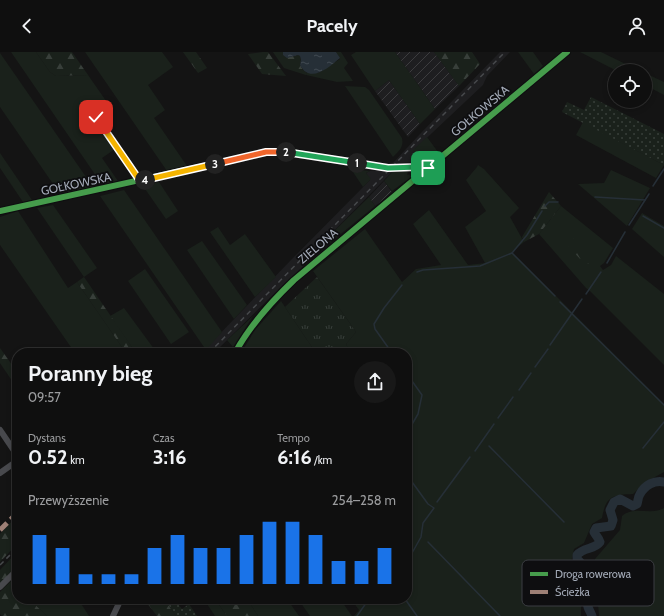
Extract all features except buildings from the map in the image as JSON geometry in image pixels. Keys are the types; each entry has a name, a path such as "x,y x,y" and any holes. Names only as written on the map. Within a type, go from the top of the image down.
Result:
{"street":[{"name":"GOŁKOWSKA","path":"0,211 259,154 274,152 291,152 386,167 428,168 567,52"},
{"path":"96,117 140,181"},
{"name":"ZIELONA","path":"238,348 249,330 272,302 294,280 428,168"},
{"path":"0,430 12,448"},
{"path":"0,473 12,465"},
{"path":"0,587 12,575"},
{"path":"113,616 119,604"}],"shaded area":[{"path":"395,52 434,52 459,86 435,109"},
{"path":"500,52 510,52 487,76 483,85 414,150 421,162 393,163 420,134"},
{"path":"389,80 420,124 408,137 375,91"},
{"path":"386,169 393,171 320,245 321,250 287,281 219,348 207,348 370,180 366,173"},
{"path":"384,181 392,192 375,206 369,197"}],"green space":[{"path":"11,52 36,52 50,72 56,76 88,75 111,108 93,119 115,149 102,158 118,181 103,186"},
{"path":"36,52 72,52 88,75 56,76 50,72"},
{"path":"85,52 162,52 173,67 148,85 165,110 154,118 187,166 167,171"},
{"path":"183,52 196,52 207,68 198,73"},
{"path":"268,52 286,76 262,74 248,54"},
{"path":"273,52 283,52 283,55 291,57 298,55 300,56 300,65 307,73 306,75 284,68"},
{"path":"336,52 341,52 348,63 344,68 353,81 337,82 306,75 307,73 318,73 340,59"},
{"path":"356,52 395,52 435,109 420,124 389,80 375,91 351,55"},
{"path":"434,52 472,52 480,64 459,86"},
{"path":"518,52 533,52 543,66 534,74"},
{"path":"580,52 601,52 626,64 608,64 608,66"},
{"path":"0,53 93,187 60,194 0,107"},
{"path":"652,76 664,82 664,95 652,89"},
{"path":"345,86 365,87 369,90 402,138 402,146 393,157"},
{"path":"591,97 608,106 608,108 613,108 664,134 664,165 562,112 567,102 584,110"},
{"path":"583,122 664,165 656,178 576,135"},
{"path":"427,137 438,152 421,162 413,150"},
{"path":"0,153 32,200 23,202 0,168"},
{"path":"478,165 484,169 519,208 510,217 524,242 512,252 664,404 664,472 644,483 633,494 620,495 611,498 606,505 602,518 592,524 584,543 574,549 572,560 522,560 522,606 581,606 581,616 354,616 359,610 355,604 412,604 412,348 348,348 346,344 356,332 313,271 365,229 402,282 416,269 441,265 413,224 429,210 468,265 485,263 465,227 486,211 466,180"},
{"path":"351,169 370,171 366,173 371,179 363,187"},
{"path":"611,170 650,188 627,226 578,184 604,183"},
{"path":"393,171 407,171 407,174 411,177 392,191 384,181"},
{"path":"159,182 178,211 166,219 143,186"},
{"path":"124,190 222,332 208,348 205,348 100,196"},
{"path":"549,192 561,206 539,234 524,242 522,237"},
{"path":"369,197 375,206 321,250 320,245"},
{"path":"53,205 97,268 84,277 37,208"},
{"path":"561,206 613,248 604,263 600,266 603,270 611,265 616,256 664,294 664,365 586,288 539,234"},
{"path":"18,211 68,288 77,282 123,348 72,348 0,245 0,217"},
{"path":"642,213 664,226 664,257 632,229"},
{"path":"218,227 230,245 245,234 276,277 255,297 210,232"},
{"path":"566,231 596,262 589,264 583,262 569,247 566,239"},
{"path":"202,241 247,305 234,319 187,250"},
{"path":"145,269 189,332 171,344 128,281"},
{"path":"84,277 133,348 123,348 77,282"},
{"path":"317,277 356,332 346,344 348,348 313,348 285,307"},
{"path":"281,301 313,348 244,348 255,330"},
{"path":"124,308 153,348 132,348 110,316"},
{"path":"253,316 233,347 227,340"},
{"path":"0,348 12,365 12,381 0,363"},
{"path":"664,508 664,616 599,616 598,606 654,606 654,560 595,560 620,530 622,516 632,511 659,510"},
{"path":"12,521 12,549 0,562 0,534"},
{"path":"12,557 12,572 0,584 0,570"},
{"path":"11,581 12,604 34,604 47,616 2,616 0,614 0,592"},
{"path":"34,604 81,604 89,616 47,616"},
{"path":"148,604 168,604 176,616 157,616"},
{"path":"168,604 178,604 182,609 189,604 197,616 176,616"},
{"path":"207,604 219,604 227,616 215,616"},
{"path":"219,604 250,604 258,616 227,616"},
{"path":"250,604 291,604 299,616 258,616"},
{"path":"302,604 344,604 352,616 310,616"}],"water":[{"path":"283,52 336,52 340,58 325,70 314,74 304,71 300,65 300,56 298,55 287,58 283,55"}],"waterway":[{"path":"653,186 664,169"},
{"path":"629,225 649,194"},
{"path":"595,197 645,200"},
{"path":"545,206 549,202 558,202"},
{"path":"512,253 527,235 542,211"},
{"path":"643,216 664,228"},
{"path":"607,263 625,232"},
{"path":"417,272 423,270 480,266 512,253 555,296"},
{"path":"586,294 601,272"},
{"path":"388,348 375,329 374,324 384,308 402,285"},
{"path":"550,345 582,299"},
{"path":"560,302 664,405"},
{"path":"535,367 548,349"},
{"path":"519,390 531,373"},
{"path":"412,381 422,395 418,414 412,424"},
{"path":"498,418 513,397"},
{"path":"643,448 664,422"},
{"path":"475,451 494,424"},
{"path":"489,446 564,522"},
{"path":"437,502 470,457"},
{"path":"412,482 428,504 434,508 423,523 421,537 412,553"},
{"path":"578,560 577,555 580,552 598,545 600,542 594,532 596,528 611,526 613,520 610,510 614,502 620,499 633,506 637,504 639,495 647,486 657,482 664,482"},
{"path":"428,542 500,616"},
{"path":"357,616 365,604"},
{"path":"409,604 417,616"},
{"path":"588,606 592,616"}],"railway":[{"path":"214,348 505,52"},
{"path":"0,565 12,553"}],"marked path":[{"path":"0,530 12,518"}],"cycle path":[{"path":"238,348 247,333 262,314 294,280 567,52"},
{"path":"0,211 266,152 291,152 388,168 428,168"}],"route":[{"path":"96,117 140,181 266,152 291,152 392,168 428,168"}]}
